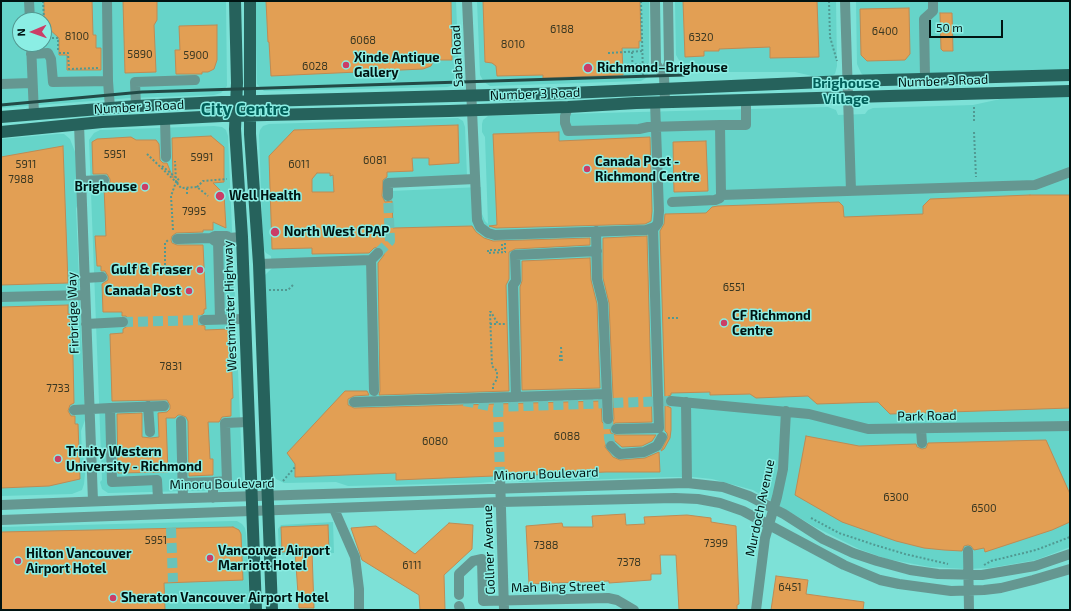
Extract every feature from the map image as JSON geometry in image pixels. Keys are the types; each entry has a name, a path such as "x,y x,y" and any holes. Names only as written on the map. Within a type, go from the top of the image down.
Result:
{"main road":[{"name":"Westminster Highway","path":"235,1 237,75 235,116 242,237 256,610"},
{"path":"250,1 250,116 259,264 272,610"},
{"name":"Number 3 Road","path":"1,116 136,106 251,101 576,93 847,75 925,78 1070,75"},
{"name":"Number 3 Road","path":"1,132 79,124 235,116 472,111 568,108 660,102 1070,92"}],"street":[{"path":"29,1 30,12"},
{"path":"107,1 108,81 110,108"},
{"name":"Saba Road","path":"467,1 477,220 480,228 495,235 596,231"},
{"path":"655,1 656,64 664,76"},
{"path":"608,419 603,303 597,279 596,231 653,228 658,223 656,126 664,88 664,76 669,63 668,1"},
{"path":"845,1 851,191"},
{"path":"925,78 924,20 933,11 932,1"},
{"path":"31,52 34,114"},
{"path":"44,52 48,53 51,59 53,82 108,81"},
{"path":"136,106 135,82 195,80"},
{"path":"1,84 32,83"},
{"path":"568,108 565,116 565,123 568,131 639,129 656,126 746,125 746,100"},
{"path":"165,119 166,157"},
{"name":"Firbridge Way","path":"79,124 93,501"},
{"path":"672,202 715,200 720,198 720,125"},
{"path":"721,195 1035,185 1070,172"},
{"path":"81,181 104,180"},
{"path":"388,196 388,183 475,180"},
{"path":"616,429 659,428 653,228"},
{"path":"173,238 219,239 242,237"},
{"path":"219,239 220,319"},
{"path":"515,392 513,285 516,281 515,255 596,251"},
{"path":"259,264 374,256 374,391"},
{"path":"84,278 102,277"},
{"path":"1,297 85,295"},
{"path":"204,320 244,319"},
{"path":"86,324 123,322"},
{"path":"354,402 493,398 515,392 607,394"},
{"name":"Park Road","path":"671,401 786,411 817,416 868,429 1070,426"},
{"path":"686,402 687,483"},
{"path":"148,406 150,432"},
{"path":"74,410 164,406"},
{"path":"110,408 112,482 157,480 158,499"},
{"name":"Murdoch Avenue","path":"756,610 764,545 783,469 786,411"},
{"path":"181,421 183,498"},
{"path":"183,483 227,481 225,423 248,422"},
{"path":"921,429 922,443"},
{"path":"611,446 620,454 644,452 657,446 662,437"},
{"name":"Gollner Avenue","path":"500,476 504,606"},
{"path":"213,482 213,498"},
{"name":"Minoru Boulevard","path":"1,505 687,483 723,487 750,496 791,518 823,539 853,553 910,570 938,574 968,571 989,574 1035,566 1070,554"},
{"name":"Minoru Boulevard","path":"1,520 268,512 501,502 675,498 698,499 720,503 743,511 844,565 874,578 899,584 934,590 968,591 1001,588 1070,570"},
{"path":"334,508 355,557 360,610"},
{"path":"968,551 969,610"},
{"path":"459,595 459,574 473,561 482,559 483,606"},
{"name":"Mah Bing Street","path":"483,606 504,606 608,598 617,600 634,610"}],"path":[{"path":"43,1 44,12"},
{"path":"641,1 643,75"},
{"path":"829,1 830,37 836,60 847,75"},
{"path":"52,38 58,38 58,53 68,53 69,69 102,68"},
{"path":"608,53 643,51"},
{"path":"632,52 633,78"},
{"path":"623,65 643,64"},
{"path":"974,106 974,124"},
{"path":"974,132 976,182"},
{"path":"177,183 181,188 187,188 197,187 202,181 224,179"},
{"path":"166,265 165,243 173,238 171,196 176,182 177,183 179,180"},
{"path":"197,187 208,196"},
{"path":"187,188 187,196"},
{"path":"505,244 505,252"},
{"path":"267,288 271,290 288,290 294,284"},
{"path":"493,398 492,385 497,379 497,371 492,366 490,312 492,312 498,324"},
{"path":"668,318 680,318"},
{"path":"490,326 498,324 514,324"},
{"path":"561,347 561,362"},
{"path":"283,481 295,467"},
{"path":"791,518 799,515 805,516 839,533 905,554 959,567 968,571 991,560 1036,550 1070,537"}],"shaded area":[{"path":"1,1 226,1 227,86 221,93 214,95 131,98 1,108"},
{"path":"255,1 456,1 459,78 454,85 447,87 264,91 257,84"},
{"path":"477,1 649,1 649,72 646,78 641,81 490,86 484,82 480,75"},
{"path":"675,1 836,1 837,66 835,74 825,79 795,72 700,72 685,70 676,55"},
{"path":"856,1 1070,1 1070,71 863,75 857,64"},
{"name":"CF Richmond Centre","path":"1070,96 1070,547 1036,560 990,568 966,569 930,567 887,559 859,549 815,527 753,490 712,479 693,477 520,482 516,480 479,483 348,486 336,482 284,483 276,479 271,470 265,275 272,268 271,256 266,253 263,248 259,135 263,126 269,124 458,118 463,121 465,127 467,176 391,179 391,191 481,187 482,214 488,224 485,137 482,132 482,124 483,120 488,116 828,107 836,110 838,115 865,114 868,110 873,108 973,105 1005,98"},
{"path":"222,127 226,130 228,136 243,488 234,490 108,493 102,489 100,482 102,480 89,140 94,133 100,130"},
{"path":"64,134 70,139 77,157 78,203 76,209 85,420 81,431 82,455 86,464 84,484 82,490 72,494 1,496 1,139"},
{"path":"237,521 245,528 246,533 250,610 1,610 1,527"},
{"path":"333,522 334,553 279,555 278,529 281,525"}],"building":[{"path":"44,1 92,1 93,35 96,35 96,48 101,48 101,70 67,70 67,55 59,55 59,38 52,32 52,12 44,12"},
{"path":"123,1 157,1 157,20 154,25 156,72 125,73"},
{"path":"266,1 451,1 452,60 434,60 431,66 423,69 271,76"},
{"path":"483,1 640,1 641,41 639,41 639,48 622,48 623,75 543,78 543,75 497,76 496,66 492,63 485,62"},
{"path":"683,1 817,1 819,57 770,58 770,47 719,49 719,51 704,51 704,56 685,57"},
{"path":"909,8 910,54 905,60 867,61 861,55 860,9"},
{"path":"940,13 952,13 953,51 943,51 941,49"},
{"path":"217,25 217,60 214,69 208,72 202,72 202,74 176,74 175,50 180,50 179,26"},
{"path":"458,125 459,163 429,165 429,158 412,158 413,171 387,172 387,177 383,180 382,196 385,202 392,201 393,228 472,226 476,232 484,238 493,241 590,238 590,245 515,249 509,252 509,279 506,285 509,391 379,395 378,263 384,255 384,251 379,247 374,248 369,253 312,254 312,248 272,249 269,156 294,130","holes":["317,173 330,173 330,176 333,175 334,192 312,192 312,179"]},
{"path":"559,132 559,141 650,137 651,221 645,224 496,228 489,226 497,225 493,134"},
{"path":"211,136 224,147 224,182 213,183 224,194 226,228 213,222 213,230 176,233 172,236 171,240 172,243 177,245 203,245 206,309 204,309 204,313 199,317 198,321 201,325 205,326 205,330 230,329 233,398 231,399 231,416 222,417 219,422 208,422 210,459 213,459 213,475 189,476 188,421 186,417 181,415 178,415 175,418 166,418 168,472 118,473 117,414 142,413 142,437 159,437 158,413 167,412 170,409 170,405 167,400 112,401 110,334 123,333 123,329 129,325 129,321 126,316 122,316 122,312 103,312 102,284 108,280 108,276 105,271 101,271 101,266 97,266 95,236 106,236 104,186 110,183 110,179 107,174 93,174 92,142 97,139 131,137 136,140 156,140 159,144 160,160 163,163 167,163 173,178 172,138"},
{"path":"706,141 708,191 674,192 673,142"},
{"path":"63,146 68,283 1,285 1,157"},
{"path":"1070,195 1070,408 890,414 878,402 817,404 808,396 756,398 750,394 710,395 710,392 671,393 671,395 666,397 665,400 660,231 664,224 665,214 706,213 712,207 718,206 839,202 843,206 844,217 923,214 923,206 930,199"},
{"path":"647,236 652,422 615,423 611,426 610,430 611,433 616,435 656,435 652,441 642,446 622,447 615,441 610,440 606,442 605,447 613,457 620,460 645,458 659,452 660,472 606,472 506,476 505,472 500,470 496,471 494,476 396,480 396,473 295,477 295,464 287,453 345,391 367,391 369,395 354,396 348,399 348,405 354,408 601,401 602,422 605,425 612,424 614,419 609,303 603,278 603,238"},
{"path":"590,258 591,280 597,304 600,388 522,390 520,287 522,281 522,261"},
{"path":"68,305 68,314 72,314 74,403 70,405 68,411 71,416 75,416 75,424 78,424 80,479 49,486 1,488 1,307"},
{"path":"665,402 667,406 671,408 671,430 670,438 664,449 661,451 668,437 665,431"},
{"path":"806,436 859,446 916,444 917,447 922,449 926,448 928,443 1046,440 1070,494 1070,522 1052,530 985,552 984,548 974,550 968,545 964,546 962,551 944,550 924,548 896,541 842,522 795,495"},
{"path":"625,514 626,525 645,524 644,517 687,515 711,518 711,522 736,526 739,604 737,605 737,610 679,610 676,555 660,555 661,574 651,574 651,580 609,583 609,581 529,584 526,526 562,523 563,527 593,527 592,516"},
{"path":"449,523 473,525 472,549 444,575 445,610 420,610 419,595 362,560 351,528 376,526 415,554"},
{"path":"328,525 329,550 312,551 314,608 299,608 295,551 282,552 281,527"},
{"path":"233,527 239,530 241,534 243,580 164,583 165,610 1,610 1,532"},
{"path":"776,576 808,580 806,594 864,602 863,610 771,610"}],"tunnel":[{"path":"378,253 390,241 388,196"},
{"path":"123,322 204,320"},
{"path":"464,401 494,407 671,401"},
{"path":"498,407 500,476"},
{"path":"608,419 611,446"},
{"path":"171,528 173,582"}],"railway":[{"path":"1,105 142,92 684,75"}],"place":[{"name":"Xinde Antique Gallery","path":"346,65"},
{"name":"Richmond–Brighouse","path":"588,68"},
{"name":"Canada Post - Richmond Centre","path":"587,169"},
{"name":"Brighouse","path":"145,187"},
{"name":"Well Health","path":"220,196"},
{"name":"North West CPAP","path":"275,232"},
{"name":"Gulf & Fraser","path":"200,270"},
{"name":"Canada Post","path":"189,291"},
{"name":"CF Richmond Centre","path":"724,323"},
{"name":"Trinity Western University - Richmond","path":"58,459"},
{"name":"Vancouver Airport Marriott Hotel","path":"210,558"},
{"name":"Hilton Vancouver Airport Hotel","path":"18,561"},
{"name":"Sheraton Vancouver Airport Hotel","path":"113,598"}],"district":[{"name":"Brighouse Village","path":"846,92"},
{"name":"City Centre","path":"245,109"}]}
